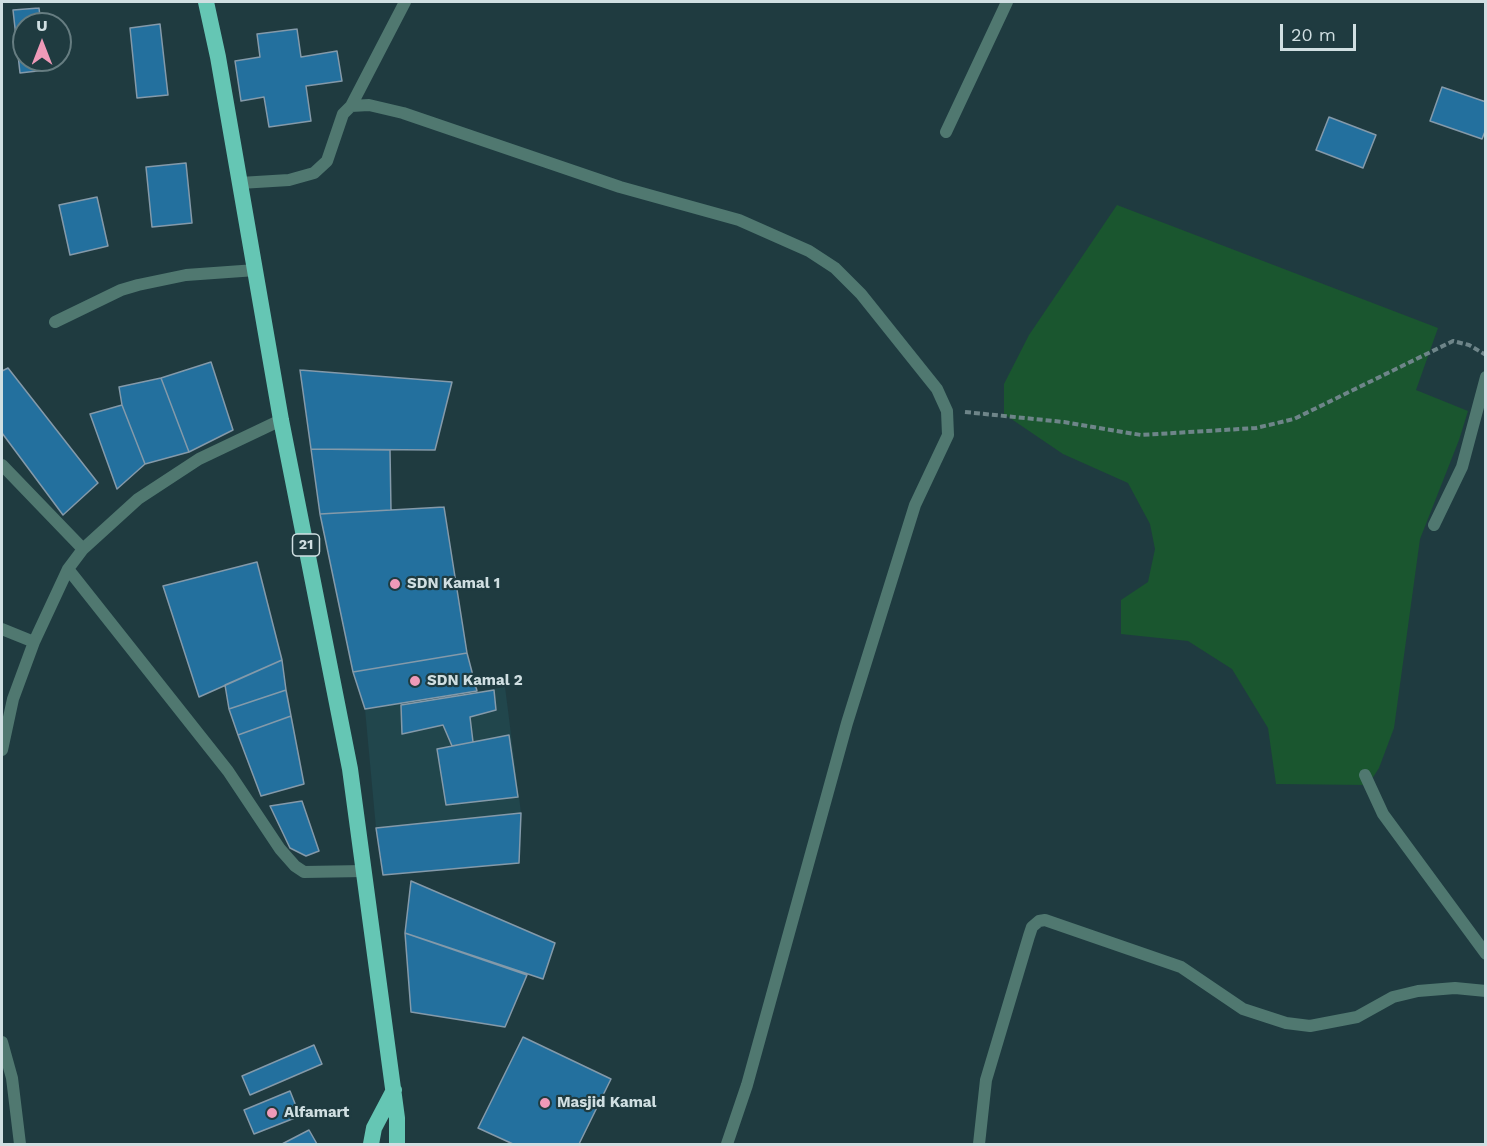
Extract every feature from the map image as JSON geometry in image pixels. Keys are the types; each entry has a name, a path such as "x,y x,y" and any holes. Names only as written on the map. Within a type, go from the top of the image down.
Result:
{"highway":[{"name":"21","path":"206,2 256,270 281,420 350,769 394,1090 397,1144"},
{"path":"371,1144 374,1128 394,1090"}],"street":[{"path":"240,183 289,180 314,173 327,161 343,114 351,106 405,2"},
{"path":"946,132 1007,2"},
{"path":"351,106 369,105 403,113 620,187 739,220 810,251 836,268 861,294 937,389 947,411 948,435 915,505 847,723 747,1085 728,1144"},
{"path":"55,322 121,290 138,285 186,275 256,270"},
{"path":"1434,525 1462,467 1485,377"},
{"path":"2,750 13,699 34,642 68,568 83,549 138,499 199,459 281,420"},
{"path":"2,465 83,549"},
{"path":"68,568 228,771 280,849 295,866 304,872 364,871"},
{"path":"2,629 34,642"},
{"path":"1365,775 1383,814 1485,954"},
{"path":"979,1144 986,1080 1029,936 1032,927 1039,921 1045,920 1181,967 1243,1009 1286,1023 1310,1026 1358,1017 1393,997 1418,991 1455,988 1485,991"},
{"path":"2,1042 12,1078 20,1144"}],"path":[{"path":"947,411 1064,422 1141,435 1256,428 1294,419 1452,341 1469,345 1485,355"}],"shaded area":[{"path":"505,687 521,813 376,828 365,709"}],"green space":[{"path":"1117,205 1438,328 1416,390 1468,411 1420,539 1394,728 1379,768 1368,785 1276,784 1268,728 1232,669 1188,641 1121,634 1121,600 1148,582 1155,549 1150,524 1128,483 1063,454 1004,414 1004,384 1029,335"}],"building":[{"path":"39,8 40,12 13,12 13,10"},
{"path":"160,24 168,95 137,98 130,28"},
{"path":"297,29 301,57 337,51 342,81 306,86 311,121 269,127 264,97 241,101 235,61 260,57 257,34"},
{"path":"1442,87 1486,102 1486,129 1482,139 1430,121"},
{"path":"1329,117 1376,135 1363,168 1316,150"},
{"path":"186,163 192,223 152,227 146,167"},
{"path":"97,197 108,246 70,255 59,205"},
{"path":"211,362 233,430 189,452 161,378"},
{"path":"8,368 98,483 63,515 2,433 2,371"},
{"path":"300,370 452,382 435,450 311,449"},
{"path":"161,378 189,452 145,464 122,405 119,387"},
{"path":"122,405 145,464 117,489 90,414"},
{"path":"311,449 390,450 391,510 320,514"},
{"name":"SDN Kamal 1","path":"444,507 467,653 353,672 320,514"},
{"path":"257,562 282,660 199,697 163,586"},
{"name":"SDN Kamal 2","path":"467,653 477,691 365,709 353,672"},
{"path":"282,660 286,690 229,709 225,685"},
{"path":"286,690 291,716 238,735 229,709"},
{"path":"494,690 496,710 470,717 473,742 452,746 443,725 402,734 401,705"},
{"path":"291,716 304,784 261,796 238,735"},
{"path":"509,735 518,797 446,805 437,749"},
{"path":"302,801 319,851 306,856 290,848 270,806"},
{"path":"521,813 519,863 383,875 376,828"},
{"path":"411,881 555,943 543,979 405,933"},
{"path":"405,933 527,975 505,1027 411,1012"},
{"name":"Masjid Kamal","path":"523,1037 611,1079 579,1144 513,1144 478,1128"},
{"path":"314,1045 322,1064 250,1095 242,1076"},
{"name":"Alfamart","path":"290,1091 300,1116 254,1134 244,1110"},
{"path":"309,1130 317,1144 282,1144"}],"place":[{"name":"SDN Kamal 1","path":"395,584"},
{"name":"SDN Kamal 2","path":"415,681"},
{"name":"Masjid Kamal","path":"545,1103"},
{"name":"Alfamart","path":"272,1113"}]}
